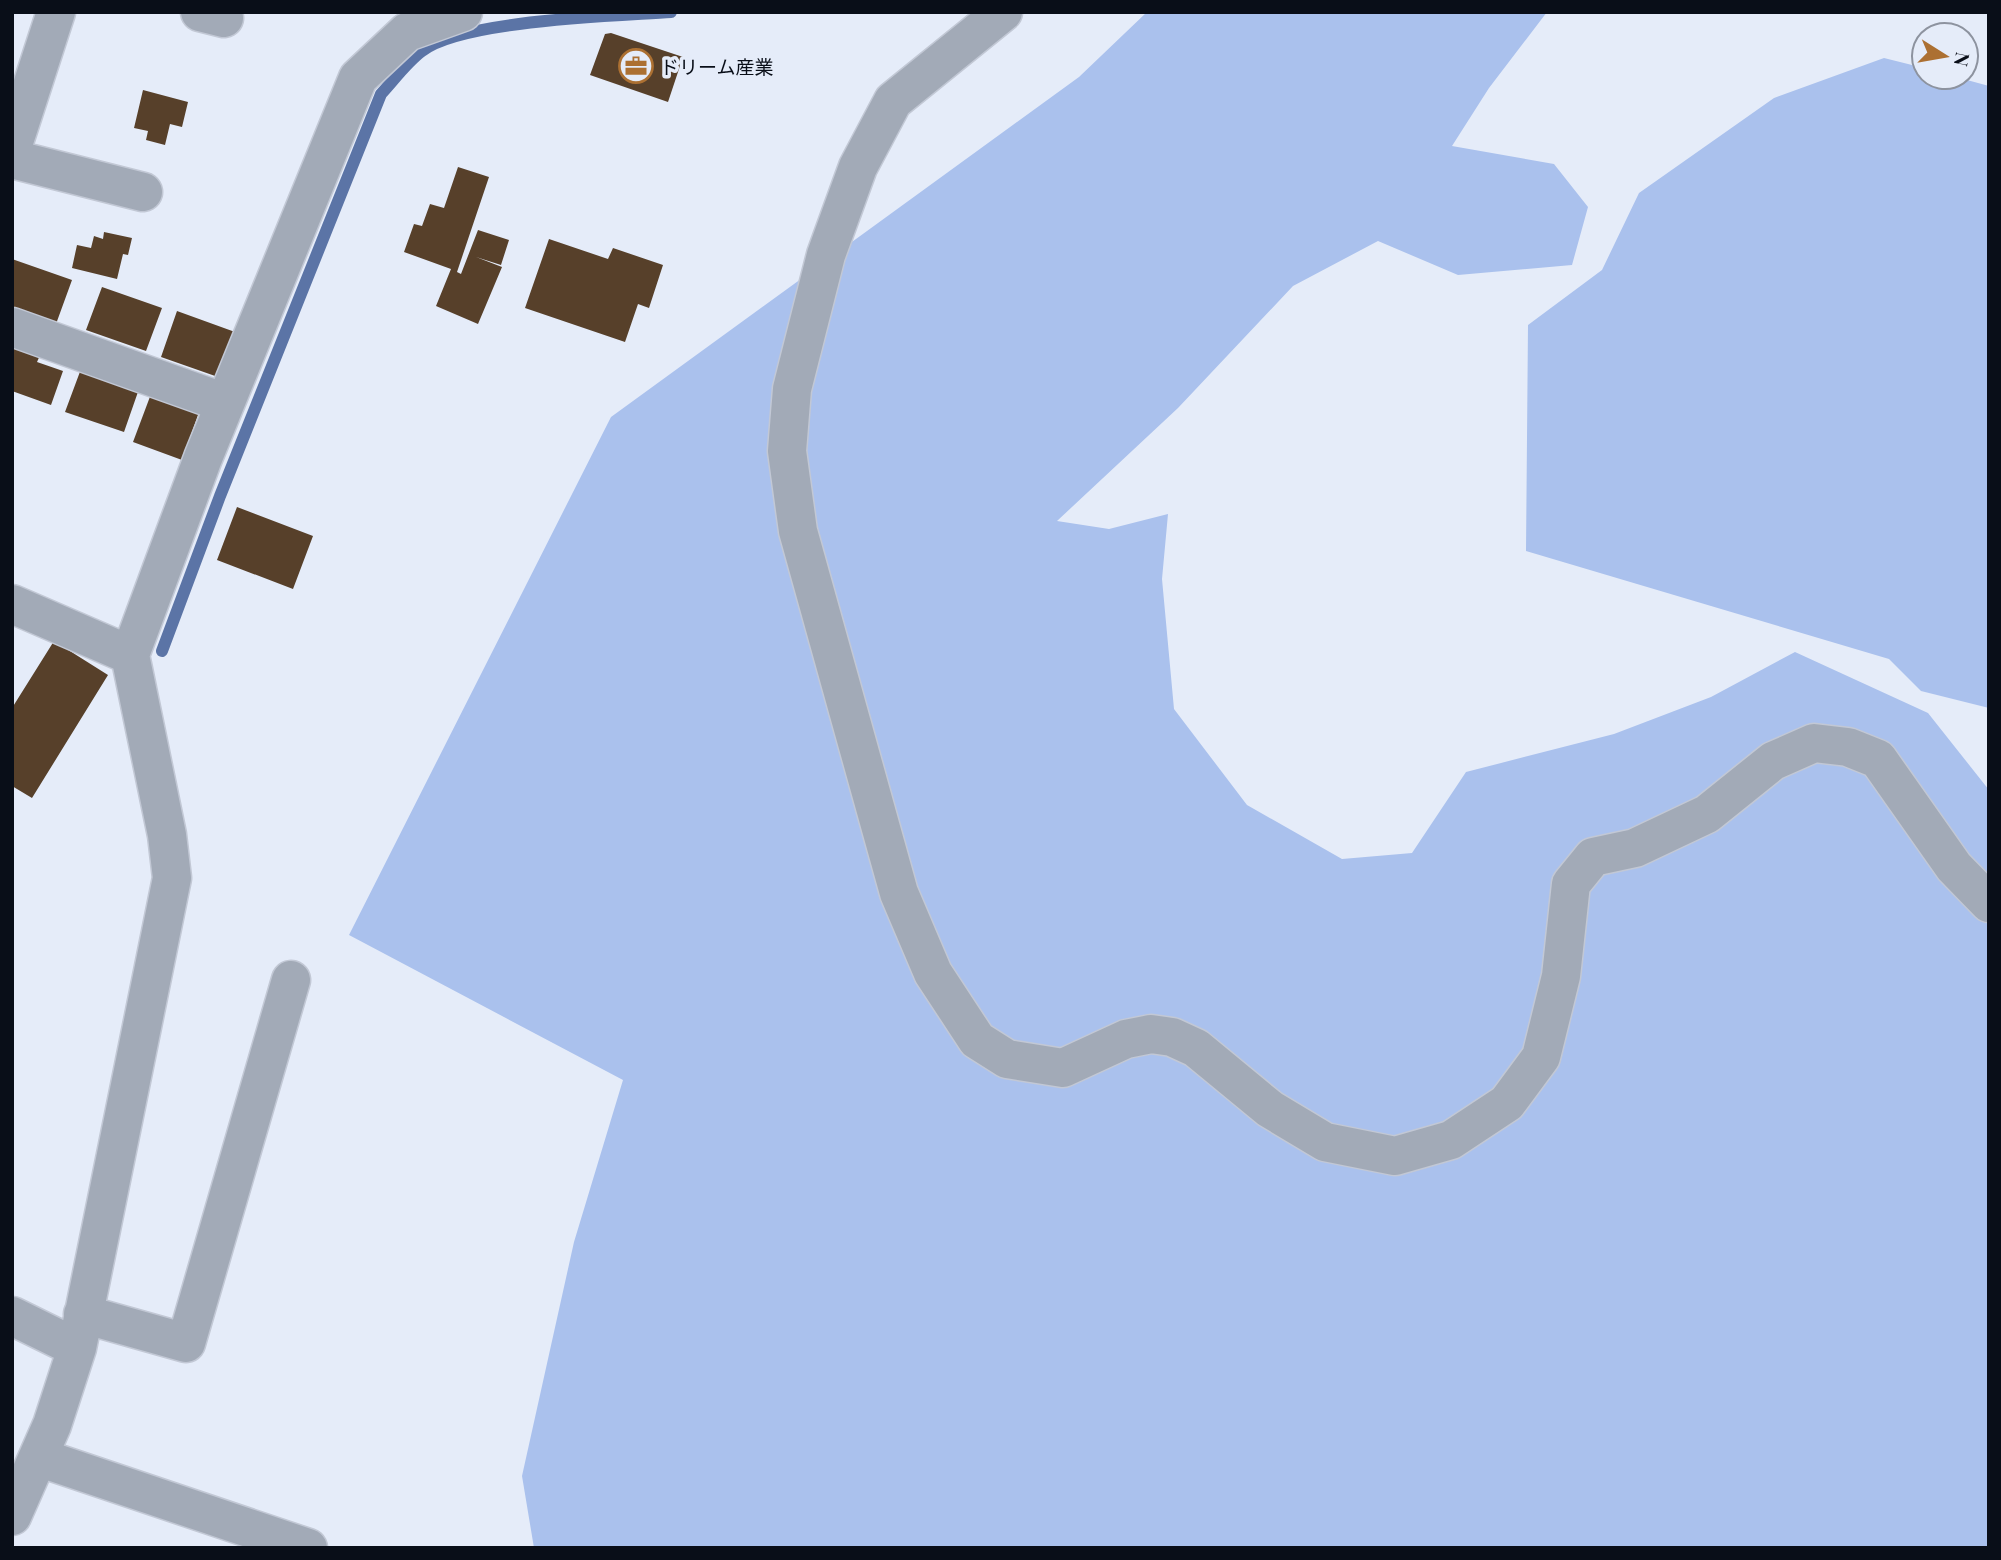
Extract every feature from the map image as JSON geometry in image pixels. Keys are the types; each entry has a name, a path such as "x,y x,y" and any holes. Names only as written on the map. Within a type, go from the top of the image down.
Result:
{"street":[{"path":"12,148 23,77 56,12"},
{"path":"12,1516 52,1425 80,1331 172,878 167,835 130,655 225,403 358,78 407,32 463,12"},
{"path":"1003,12 894,101 858,167 826,256 792,388 787,451 798,531 899,893 933,973 977,1040 1007,1059 1063,1068 1126,1039 1151,1034 1172,1037 1196,1048 1270,1110 1325,1142 1395,1156 1451,1140 1507,1103 1541,1057 1561,976 1571,884 1593,857 1635,848 1707,814 1773,761 1814,743 1848,747 1878,759 1954,867 1989,903"},
{"path":"12,159 143,192"},
{"path":"12,327 225,403"},
{"path":"12,604 130,655"},
{"path":"12,1316 80,1331 186,1343 291,979"},
{"path":"38,1457 308,1548"}],"shaded area":[{"path":"1147,12 1547,12 1489,88 1452,146 1554,164 1588,207 1572,265 1458,275 1378,241 1293,286 1178,408 1057,521 1109,529 1168,514 1162,579 1174,709 1247,805 1342,859 1412,853 1466,772 1614,734 1711,697 1795,652 1928,713 1989,790 1989,1548 534,1548 522,1476 574,1242 623,1080 349,935 611,417 1079,77"},
{"path":"1884,58 1910,64 1910,91 1980,91 1980,84 1989,86 1989,708 1921,691 1889,659 1526,551 1528,325 1602,270 1639,193 1774,98"}],"building":[{"name":"ドリーム産業","path":"611,33 683,57 668,102 590,75 605,34"},
{"path":"143,90 188,102 182,127 170,124 165,145 146,140 148,131 134,128"},
{"path":"458,167 489,177 457,272 461,274 478,230 509,240 501,265 476,257 502,267 478,324 436,306 451,269 404,252 414,224 422,226 430,204 444,208"},
{"path":"104,232 132,238 128,255 123,254 117,279 72,268 77,245 91,248 94,236 103,239"},
{"path":"549,239 608,259 613,248 663,265 649,308 638,304 625,342 525,308"},
{"path":"12,259 72,280 56,324 12,308"},
{"path":"102,287 162,308 146,351 86,330"},
{"path":"177,311 235,332 218,377 161,357"},
{"path":"12,341 42,351 37,362 63,371 51,405 12,391"},
{"path":"81,369 139,389 124,432 65,412"},
{"path":"151,394 199,412 182,460 133,442"},
{"path":"237,507 313,536 293,589 217,560"},
{"path":"54,641 108,675 32,798 12,786 12,708"}],"waterway":[{"path":"162,651 220,496 381,94 422,51 470,32 541,21 671,12"}],"place":[{"name":"ドリーム産業","path":"636,66"}]}
